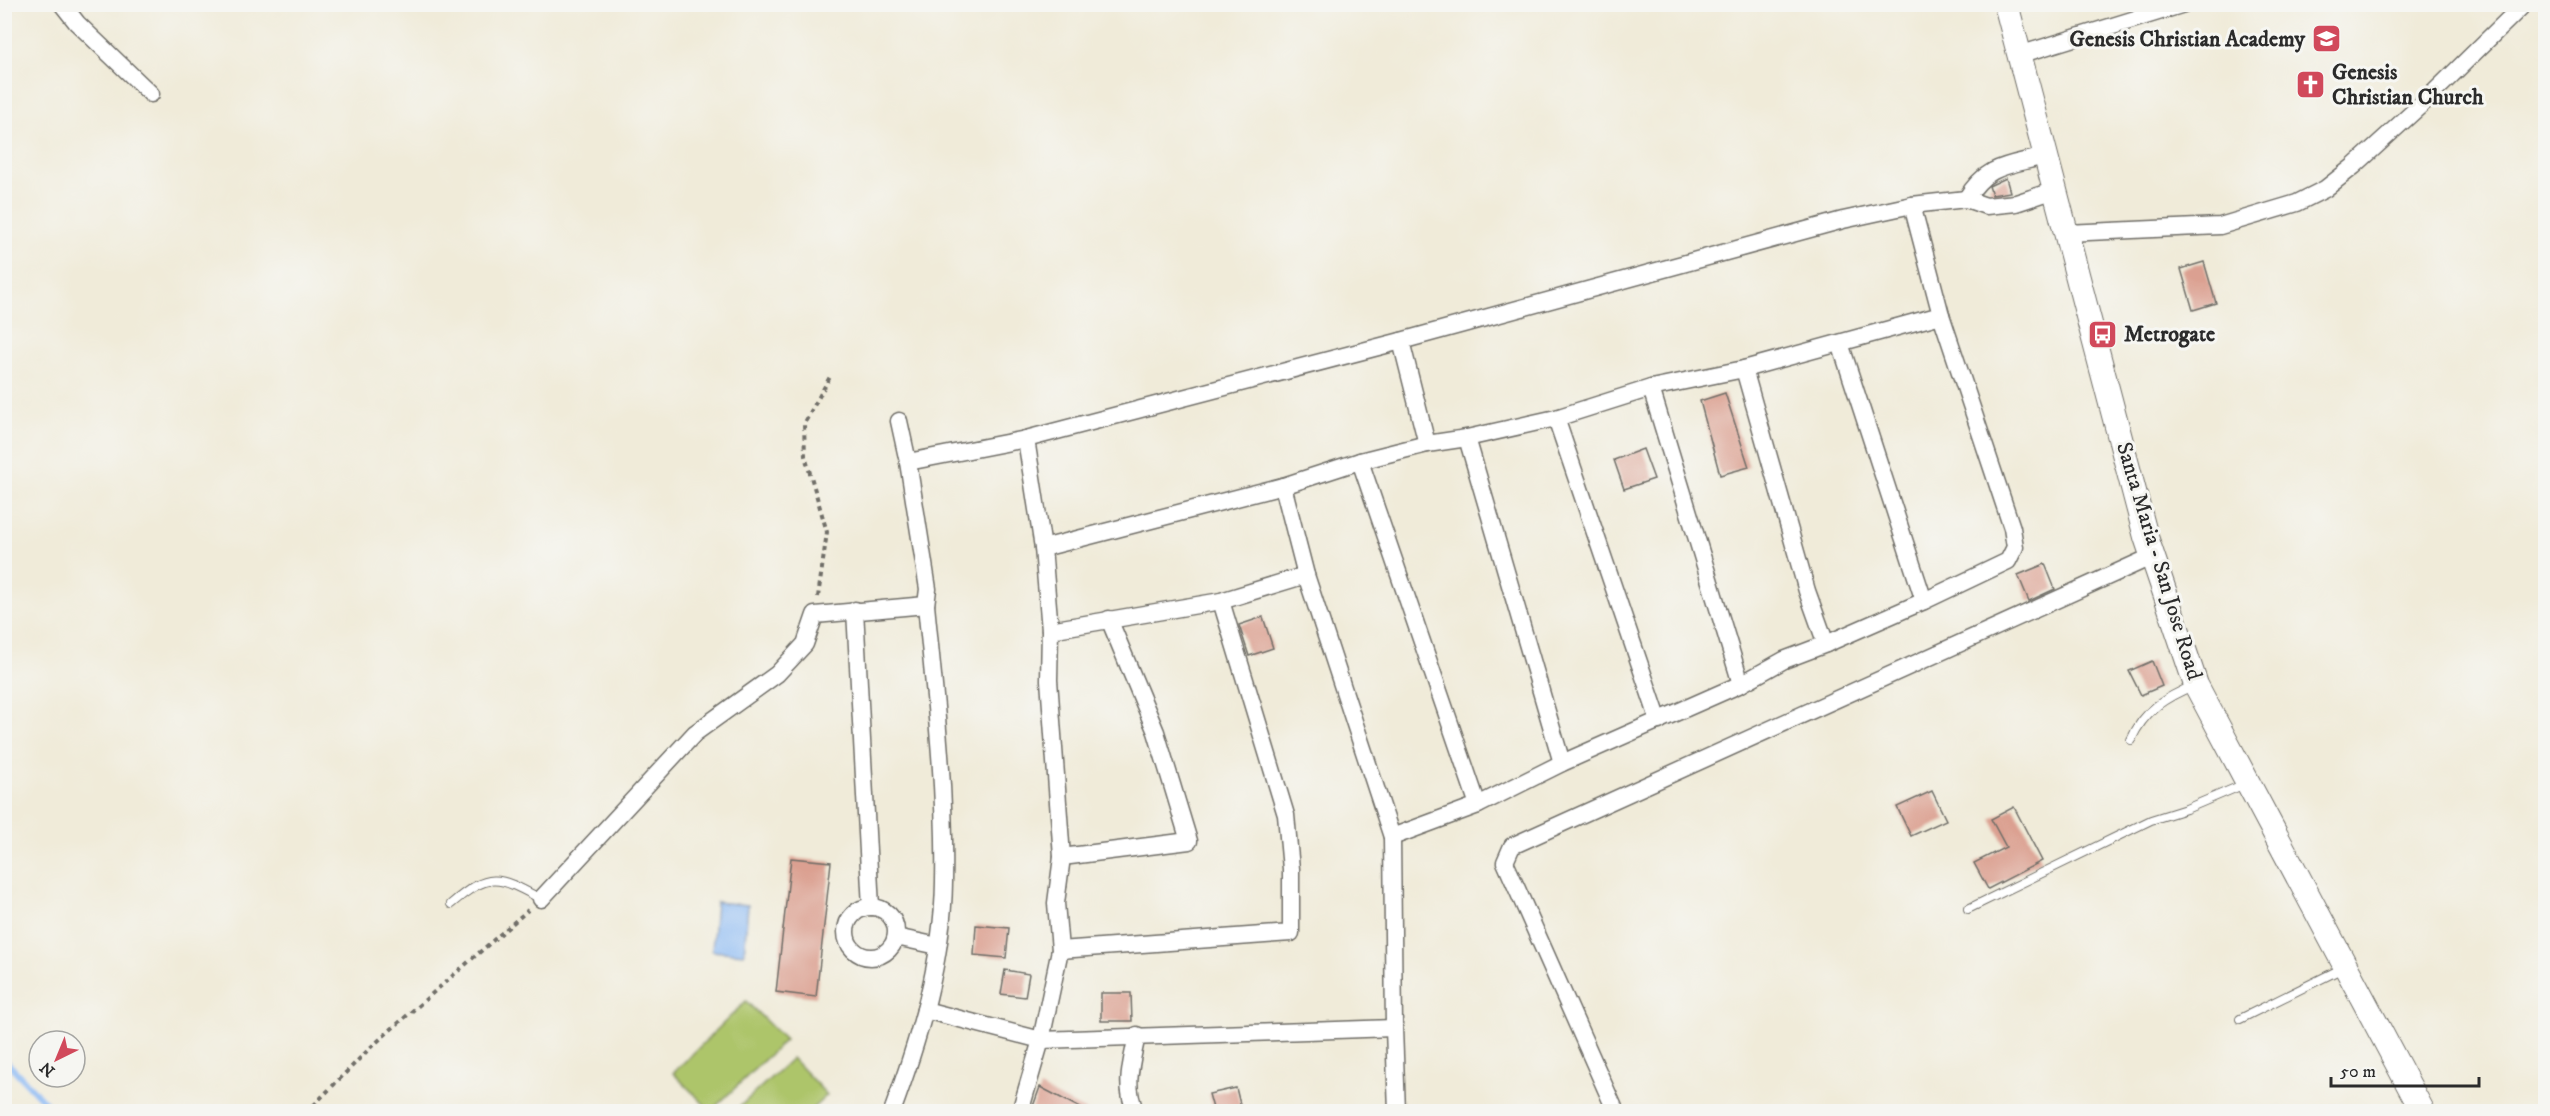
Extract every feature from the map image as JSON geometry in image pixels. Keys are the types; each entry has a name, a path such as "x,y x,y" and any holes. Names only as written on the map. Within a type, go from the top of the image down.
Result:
{"main road":[{"name":"Santa Maria - San Jose Road","path":"2006,4 2153,556 2196,685 2423,1112"}],"street":[{"path":"62,4 77,23 151,94"},
{"path":"2019,55 2184,4"},
{"path":"2066,233 2220,226 2296,203 2325,189 2354,166 2422,104 2524,4"},
{"path":"1966,199 1976,182 1990,172 2045,156"},
{"path":"908,462 1026,439 1401,341 1843,220 1912,205 1966,199 1986,206 2006,204 2055,190"},
{"path":"1392,837 1478,805 1562,763 1741,684 1784,660 1827,644 2008,561 2015,547 2012,528 1941,315 1912,205"},
{"path":"1043,548 1283,486 1360,461 1427,444 1467,438 1556,418 1651,388 1744,369 1941,315"},
{"path":"1401,341 1427,444"},
{"path":"1840,343 1924,601"},
{"path":"1744,369 1807,591 1827,644"},
{"path":"1651,388 1741,684"},
{"path":"1556,418 1659,721"},
{"path":"892,1112 925,1010 938,946 945,883 940,744 926,605 928,589 908,462 899,422"},
{"path":"1467,438 1562,763"},
{"path":"1020,1112 1041,1040 1060,950 1056,903 1062,857 1049,680 1050,630 1043,548 1026,439"},
{"path":"1360,461 1478,805"},
{"path":"1283,486 1306,575 1392,837 1397,1112"},
{"path":"1616,1112 1505,862 1512,846 2153,556"},
{"path":"1050,630 1221,601 1306,575"},
{"path":"1060,950 1291,933 1291,869 1286,815 1221,601"},
{"path":"541,899 695,733 777,674 805,644 815,615 926,605"},
{"path":"855,610 871,907"},
{"path":"1062,857 1189,841 1156,732 1109,619"},
{"path":"871,907 887,913 896,928 896,937 887,952 879,956 862,956 849,945 845,928 848,920 862,908 871,907"},
{"path":"896,937 938,946"},
{"path":"925,1010 1041,1040 1394,1028"},
{"path":"1136,1112 1129,1098 1128,1076 1137,1035"}],"lane":[{"path":"2131,740 2138,724 2152,708 2166,697 2196,685"},
{"path":"1968,909 2151,820 2186,809 2247,782"},
{"path":"451,904 472,886 486,880 507,881 541,899"},
{"path":"2240,1019 2345,967"}],"path":[{"path":"815,615 827,532 805,456 804,424 831,375"},
{"path":"307,1112 371,1047 541,899"}],"green space":[{"path":"746,1001 785,1040 711,1111 673,1073"},
{"path":"792,1058 827,1095 810,1111 735,1111"}],"water":[{"path":"716,902 748,905 744,954 712,951"}],"building":[{"path":"2006,178 2010,192 1992,195 1989,186"},
{"path":"2204,262 2216,303 2193,310 2181,269"},
{"path":"1725,393 1749,467 1720,475 1700,401"},
{"path":"1643,449 1654,479 1624,489 1614,460"},
{"path":"2045,564 2055,589 2029,601 2018,575"},
{"path":"1263,617 1273,648 1249,656 1239,625"},
{"path":"2152,661 2162,686 2141,695 2129,671"},
{"path":"1932,791 1946,820 1911,836 1897,807"},
{"path":"2014,807 2042,861 1988,889 1974,863 2006,847 1991,819"},
{"path":"791,858 831,862 816,997 776,992"},
{"path":"976,925 1009,928 1006,958 974,955"},
{"path":"1005,970 1029,974 1025,997 1001,994"},
{"path":"1101,993 1131,993 1132,1021 1101,1021"},
{"path":"1040,1087 1088,1112 1031,1112"},
{"path":"1236,1088 1242,1112 1214,1112 1209,1094"}],"waterway":[{"path":"4,1059 54,1112"}],"place":[{"name":"Genesis Christian Academy","path":"2326,39"},
{"name":"Genesis Christian Church","path":"2311,85"},
{"name":"Metrogate","path":"2103,334"}]}
